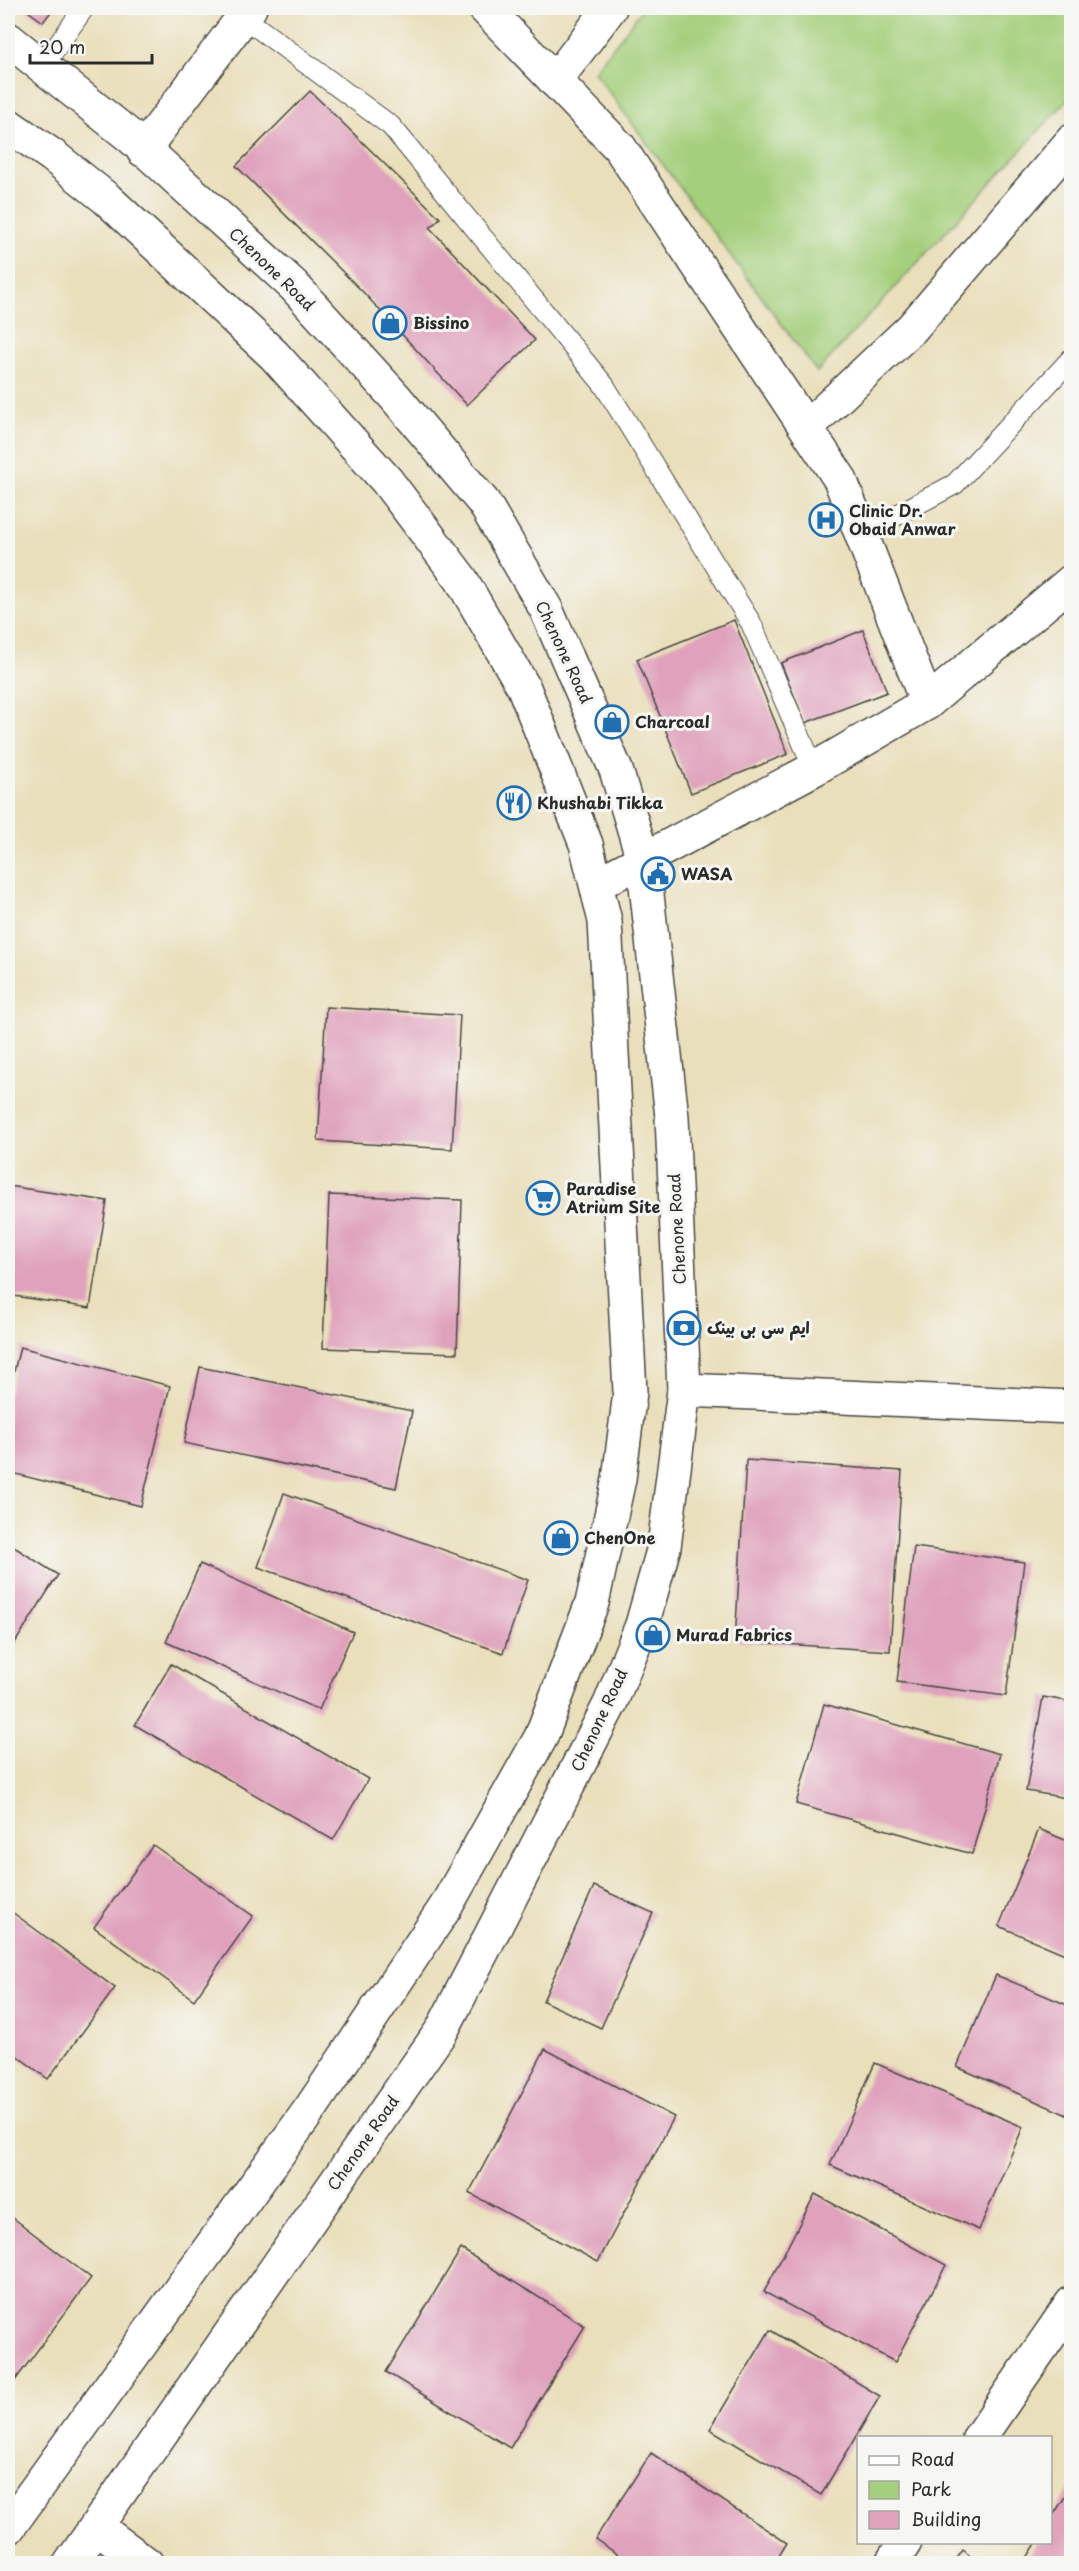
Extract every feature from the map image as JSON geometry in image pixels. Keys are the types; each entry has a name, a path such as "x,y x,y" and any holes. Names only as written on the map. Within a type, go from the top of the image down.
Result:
{"street":[{"path":"485,8 620,148 807,427 840,479 927,703"},
{"path":"555,81 610,8"},
{"path":"143,150 246,12"},
{"name":"Chenone Road","path":"8,39 143,150 292,285 395,397 484,503 546,609 616,771 643,859 672,1118 684,1390 664,1547 642,1625 610,1704 447,2019 70,2564"},
{"path":"8,125 53,156 106,199 274,355 387,481 461,579 524,687 586,844 605,921 630,1392 619,1479 592,1603 541,1737 445,1908 311,2108 8,2528"},
{"path":"807,427 912,328 1071,141"},
{"path":"597,884 814,770 927,703 1071,582"},
{"path":"684,1390 1071,1407"},
{"path":"980,2436 1071,2303"},
{"path":"97,2527 147,2564"},
{"path":"891,2564 904,2544"}],"lane":[{"path":"43,66 84,8"},
{"path":"246,12 391,126 604,385 751,622 814,770"},
{"path":"861,534 955,484 1071,358"}],"green space":[{"path":"643,8 1071,8 1071,96 817,372 594,72"}],"building":[{"path":"24,8 54,8 43,22"},
{"path":"310,91 440,218 430,228 535,340 467,405 363,292 236,166"},
{"path":"734,620 788,754 691,793 637,659"},
{"path":"863,630 887,692 805,723 781,663"},
{"path":"326,1007 460,1015 452,1149 318,1141"},
{"path":"8,1186 107,1201 90,1308 8,1295"},
{"path":"329,1195 462,1200 457,1353 323,1348"},
{"path":"20,1347 170,1386 141,1506 8,1472 8,1396"},
{"path":"200,1367 412,1411 396,1488 184,1443"},
{"path":"746,1460 902,1471 890,1651 735,1641"},
{"path":"284,1493 528,1580 503,1653 258,1567"},
{"path":"8,1543 58,1575 13,1646 8,1642"},
{"path":"914,1547 1024,1562 1006,1696 897,1682"},
{"path":"200,1564 353,1632 319,1710 166,1642"},
{"path":"171,1664 368,1779 333,1840 135,1725"},
{"path":"1043,1697 1072,1702 1072,1799 1026,1791"},
{"path":"824,1704 1000,1754 972,1854 796,1804"},
{"path":"1039,1829 1072,1843 1072,1957 999,1926"},
{"path":"153,1845 253,1916 194,2000 94,1927"},
{"path":"594,1886 653,1913 601,2028 543,2001"},
{"path":"8,1909 115,1988 48,2079 8,2049"},
{"path":"996,1975 1072,2007 1072,2105 1067,2115 957,2067"},
{"path":"545,2049 674,2117 598,2262 469,2193"},
{"path":"875,2063 1023,2127 979,2230 830,2165"},
{"path":"815,2194 946,2265 895,2362 764,2292"},
{"path":"8,2214 91,2278 8,2390"},
{"path":"461,2249 585,2326 510,2448 386,2372"},
{"path":"770,2330 880,2396 821,2495 710,2429"},
{"path":"651,2453 787,2543 774,2564 632,2564 595,2539"},
{"path":"1072,2486 1072,2564 1023,2564 1036,2544 1052,2544 1052,2517"},
{"path":"963,2550 980,2564 953,2564"}],"place":[{"name":"Bissino","path":"390,323"},
{"name":"Clinic Dr. Obaid Anwar","path":"826,520"},
{"name":"Charcoal","path":"612,722"},
{"name":"Khushabi Tikka","path":"514,803"},
{"name":"WASA","path":"658,874"},
{"name":"Paradise Atrium Site","path":"543,1198"},
{"name":"ایم سی بی بینک","path":"684,1328"},
{"name":"ChenOne","path":"561,1538"},
{"name":"Murad Fabrics","path":"653,1635"}]}
